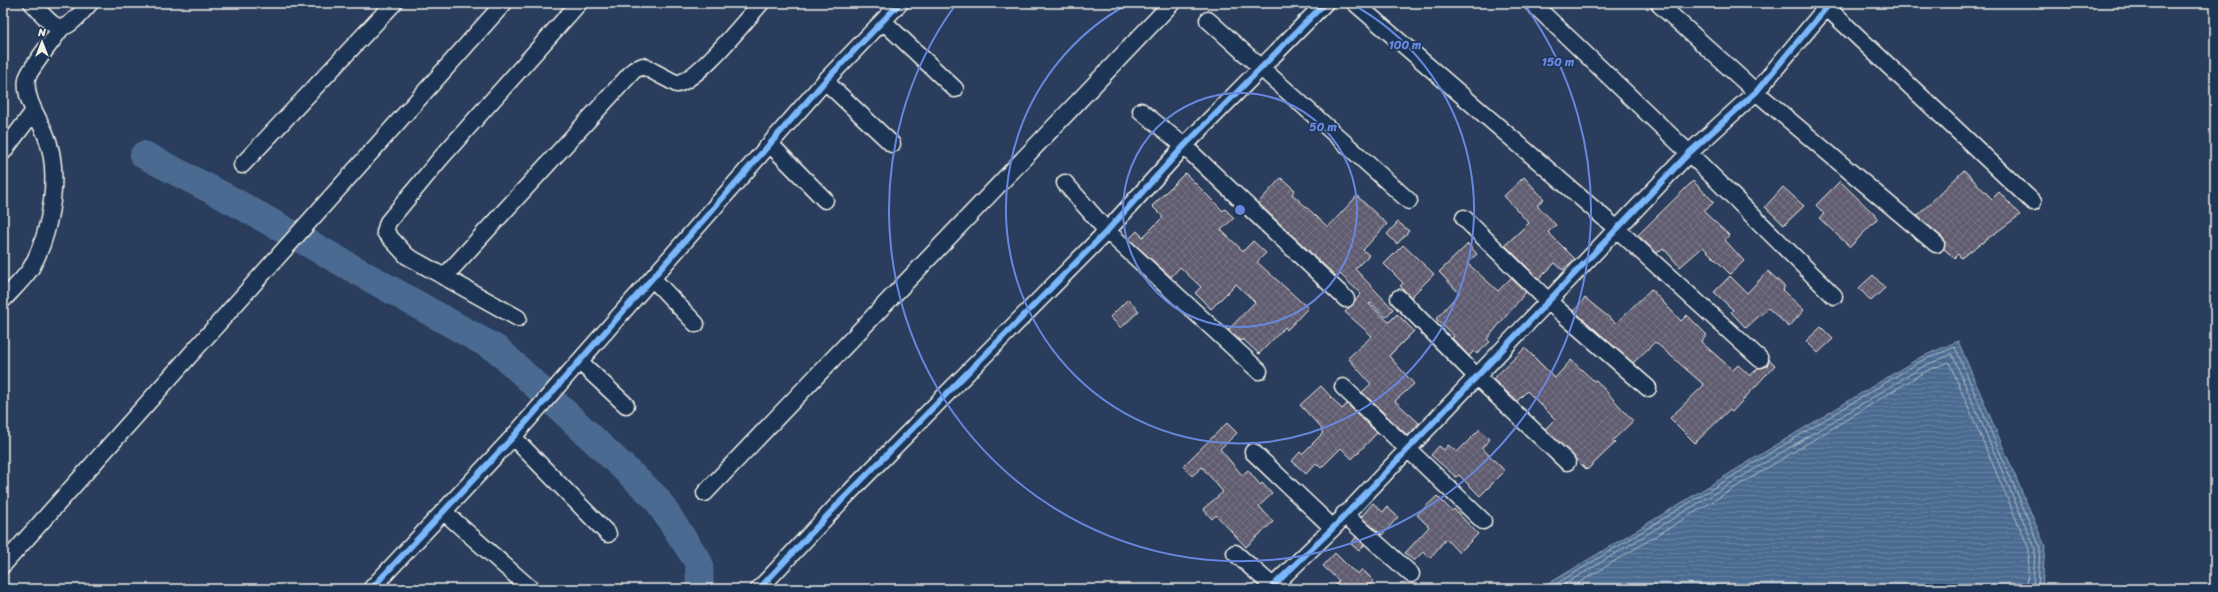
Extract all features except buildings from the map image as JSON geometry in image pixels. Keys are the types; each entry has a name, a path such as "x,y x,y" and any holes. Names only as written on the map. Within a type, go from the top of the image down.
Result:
{"street":[{"path":"32,3 53,26 62,27 72,23 90,3"},
{"path":"242,165 394,3"},
{"path":"3,564 504,3"},
{"path":"518,318 407,256 385,232 388,222 440,159 579,3"},
{"path":"444,277 634,70 643,66 677,84 685,82 711,58 761,3"},
{"path":"381,586 444,511 580,362 825,81 900,3"},
{"path":"705,494 1172,3"},
{"path":"758,589 843,499 1107,231 1184,146 1325,3"},
{"path":"1355,3 1616,229 1760,359"},
{"path":"1532,3 1689,153 1834,296"},
{"path":"1235,553 1273,588 1333,528 1344,514 1477,377 1689,153 1756,92 1826,4 2033,202"},
{"path":"1660,5 1756,92 1936,244"},
{"path":"1208,20 1409,201"},
{"path":"882,21 955,89"},
{"path":"3,300 31,268 48,223 55,179 51,149 34,111 27,88 27,78 62,27"},
{"path":"825,81 892,144"},
{"path":"3,152 34,111"},
{"path":"1141,111 1184,146 1346,299"},
{"path":"770,144 825,200"},
{"path":"1066,184 1107,231 1258,371"},
{"path":"1464,218 1548,301 1648,388"},
{"path":"653,279 696,324"},
{"path":"1399,298 1477,377 1567,462"},
{"path":"580,362 626,405"},
{"path":"1343,387 1408,447 1483,521"},
{"path":"513,437 608,534"},
{"path":"1254,452 1333,528"},
{"path":"444,511 531,589"},
{"path":"1344,514 1411,574"}],"water":[{"path":"1958,341 2045,546 2042,589 1540,589 1919,358"}],"waterway":[{"path":"144,155 233,201 498,350 656,498 699,563 700,589"}],"cycle path":[{"path":"371,589 513,437 825,81 900,3"},
{"path":"759,589 843,499 1107,231 1184,146 1325,3"},
{"path":"1270,589 1333,528 1689,153 1756,92 1830,3"}]}
